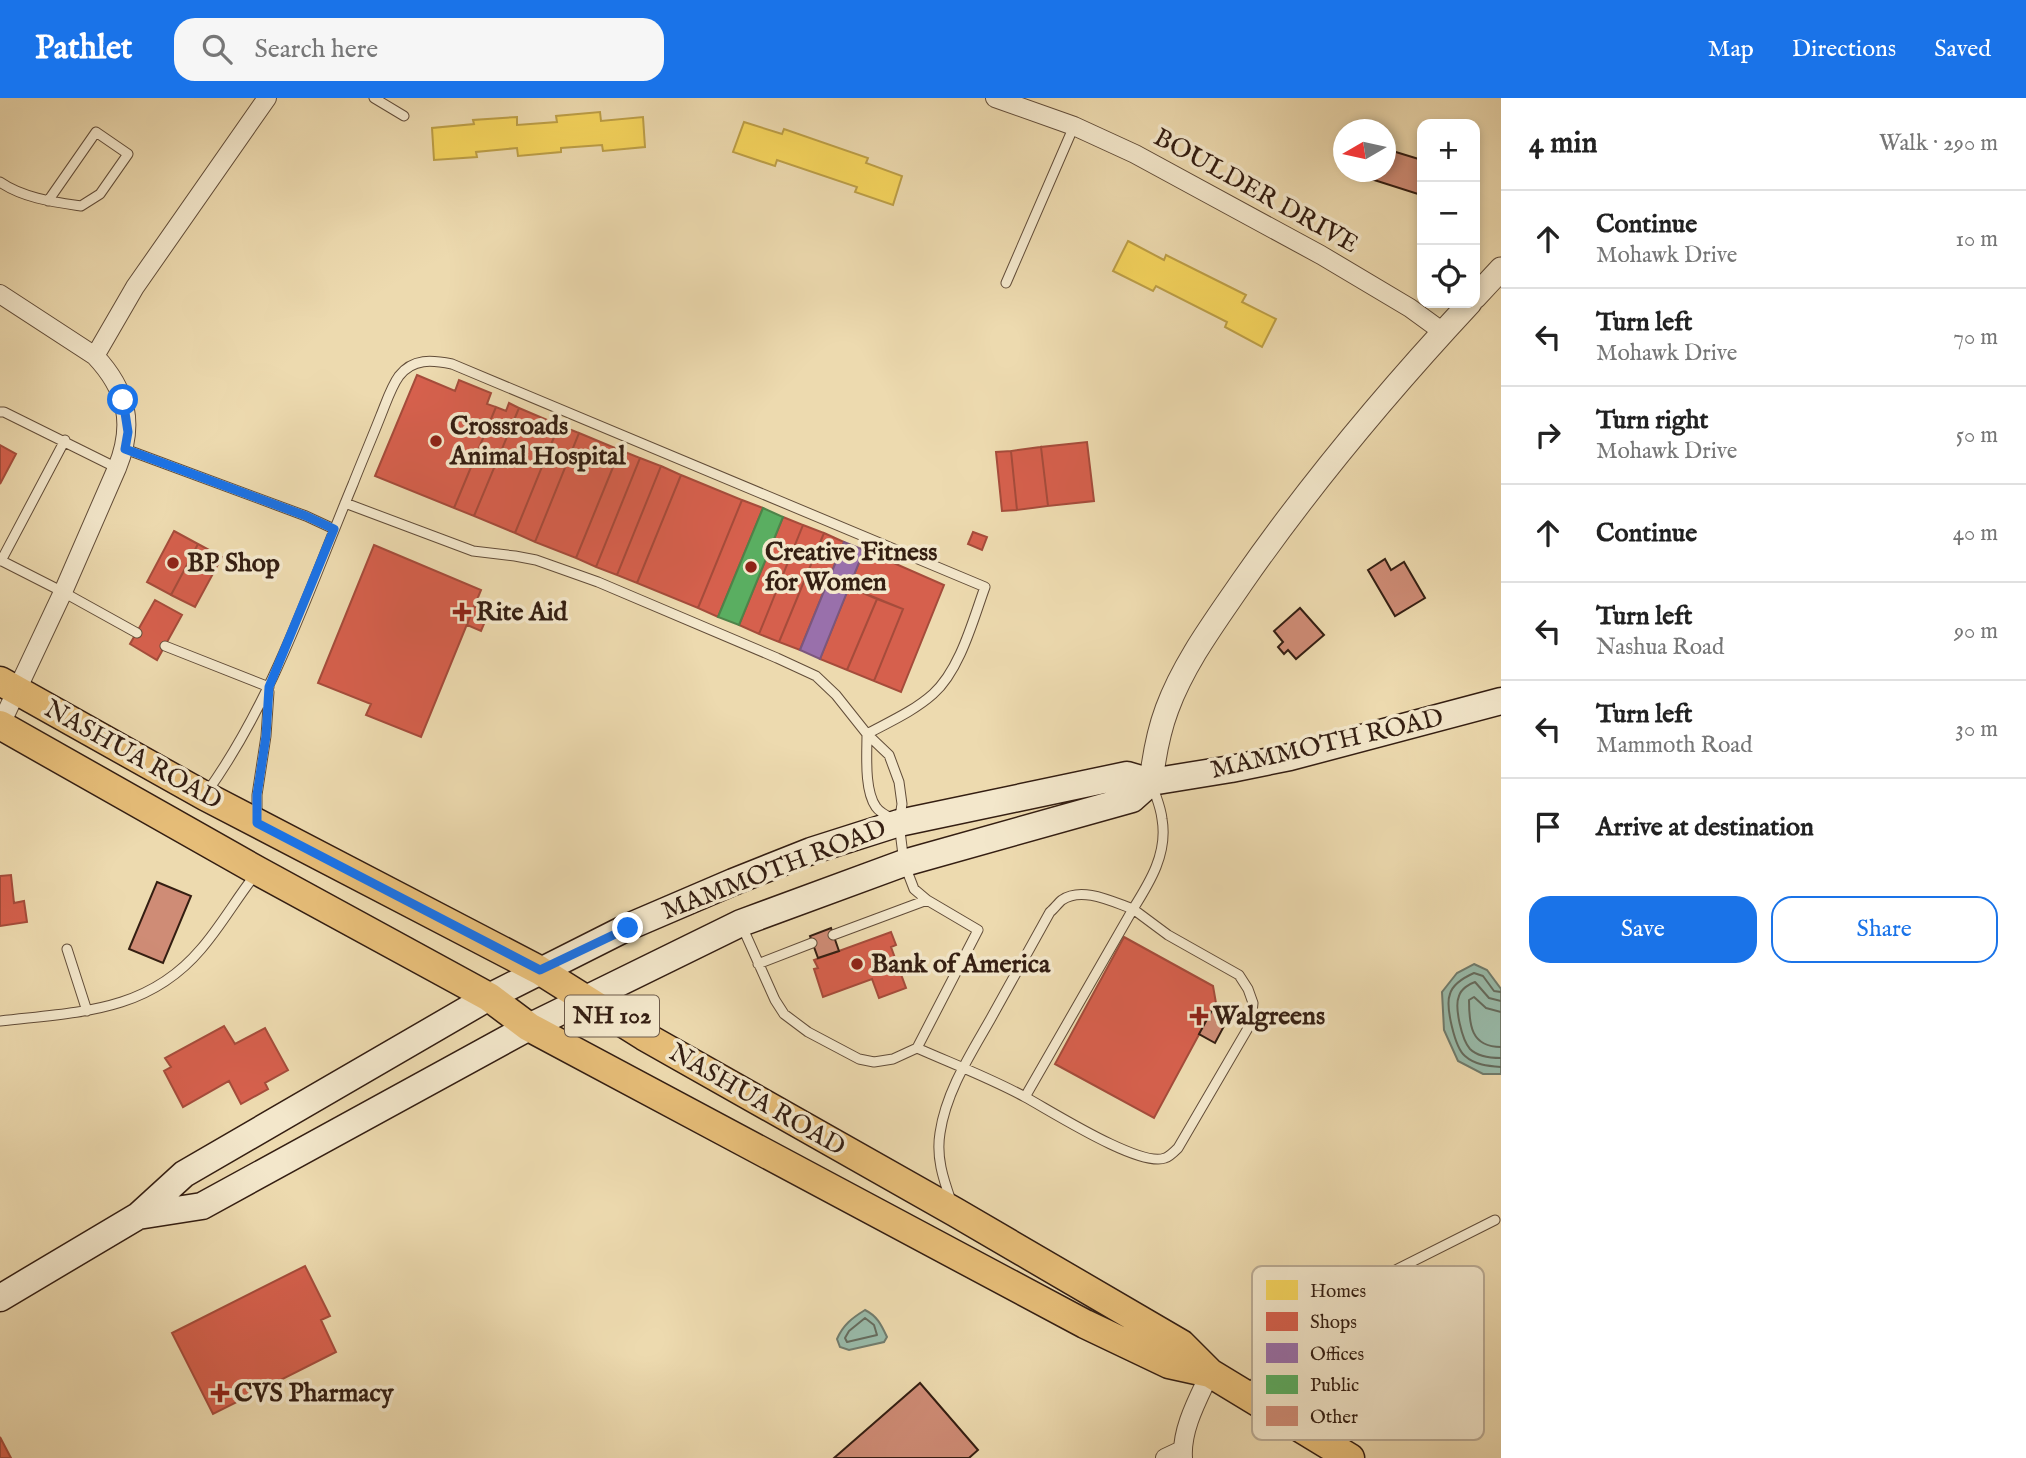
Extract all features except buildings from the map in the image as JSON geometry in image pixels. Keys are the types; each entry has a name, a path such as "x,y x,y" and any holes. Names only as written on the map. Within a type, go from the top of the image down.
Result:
{"main road":[{"name":"NASHUA ROAD","path":"9,686 205,796 540,970 644,1036 1181,1344 1210,1373 1252,1398"},
{"name":"MAMMOTH ROAD","path":"0,1298 138,1216 184,1174 489,997 628,928 811,850 899,823 1126,775 1151,782 1290,757 1501,701"},
{"name":"NASHUA ROAD","path":"0,725 258,871 489,997 530,1027 1085,1324 1169,1364 1210,1373"},
{"name":"MAMMOTH ROAD","path":"138,1216 202,1206 530,1027 741,923 904,863 1132,799 1151,782"},
{"name":"NASHUA ROAD","path":"1321,1440 1350,1458"}],"street":[{"path":"94,356 135,287 267,98"},
{"name":"BOULDER DRIVE","path":"995,98 1074,125 1135,154 1321,255 1410,308 1443,332"},
{"path":"1480,292 1501,269"},
{"path":"0,294 94,356 107,369 123,400 128,432 125,449 64,592 9,686 0,725"},
{"path":"1151,782 1156,743 1167,708 1182,674 1203,638 1276,533 1375,407 1465,308"},
{"path":"1166,1458 1183,1454 1195,1405 1210,1373"}],"lane":[{"path":"374,98 404,116"},
{"path":"1006,283 1074,125"},
{"path":"0,182 9,188 48,201 81,206 100,194 128,154 96,132 48,201"},
{"path":"205,796 228,763 269,687 398,378 407,368 419,362 452,364 985,587 960,654 946,681 932,695 867,734"},
{"path":"0,412 65,440 117,468"},
{"path":"65,440 1,561 137,633"},
{"path":"125,449 306,516 334,529"},
{"path":"345,503 473,551 536,560 598,582 816,676 889,755 899,782 902,804 899,823 904,863 914,889 927,900 978,930 917,1048 893,1059 874,1062 859,1059 808,1032 783,1014 741,923"},
{"path":"165,646 269,687"},
{"path":"257,823 257,795 266,736 269,687"},
{"path":"867,734 870,793 877,809 899,823"},
{"path":"1025,1097 1151,880 1159,858 1163,820 1151,782"},
{"path":"0,1021 87,1011 134,999 159,987 181,971 201,949 258,871"},
{"path":"917,1048 963,1069 996,1081 1119,1149 1150,1159 1164,1159 1178,1148 1251,1023 1253,1003 1239,975 1168,935 1133,909 1092,896 1077,895 1063,899 1050,912 963,1069 946,1108 939,1144 942,1175 955,1212"},
{"path":"833,935 927,900"},
{"path":"758,964 812,943"},
{"path":"67,950 87,1011"},
{"path":"1404,1266 1495,1220"},
{"path":"1247,1395 1252,1388"}],"water":[{"path":"1474,964 1487,970 1501,989 1501,1074 1483,1074 1458,1061 1444,1030 1442,992 1457,973"},
{"path":"865,1310 881,1324 887,1337 884,1342 849,1350 840,1347 837,1339 842,1330"}],"place":[{"name":"Crossroads Animal Hospital","path":"436,441"},
{"name":"BP Shop","path":"173,563"},
{"name":"Creative Fitness for Women","path":"751,567"},
{"name":"Rite Aid","path":"462,612"},
{"name":"Bank of America","path":"857,964"},
{"name":"Walgreens","path":"1199,1016"},
{"name":"CVS Pharmacy","path":"220,1393"}],"route":[{"path":"123,400 128,432 125,449 306,516 334,529 269,687 266,736 257,795 257,823 540,970 628,928"}]}
